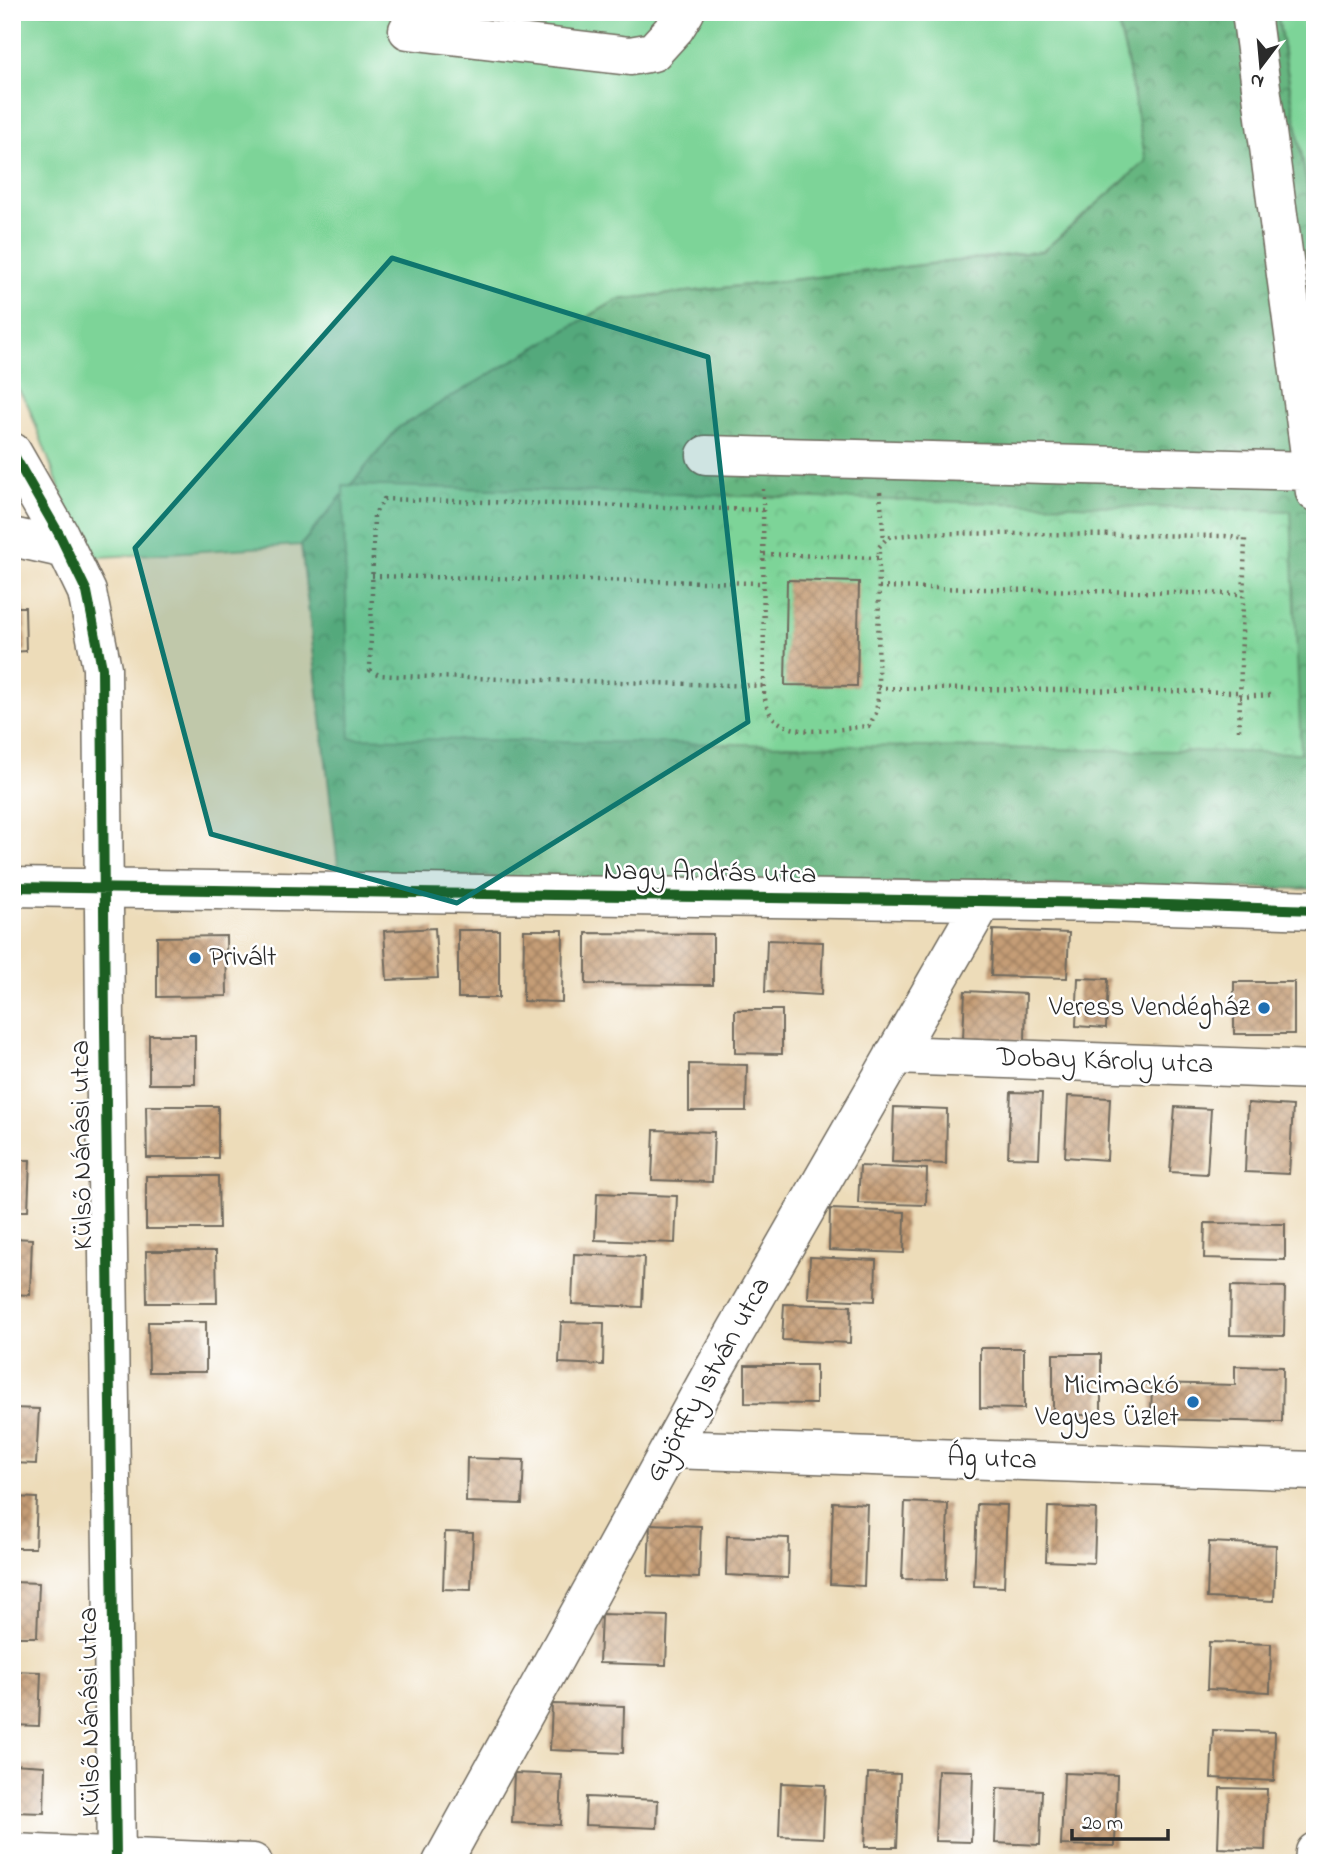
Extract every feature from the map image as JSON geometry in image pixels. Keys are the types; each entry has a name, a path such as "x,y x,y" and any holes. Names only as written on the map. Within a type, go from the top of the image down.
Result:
{"street":[{"path":"408,30 630,56 653,51 675,28 685,12"},
{"path":"706,456 878,460 1313,481 1251,12"},
{"name":"Külső Nánási utca","path":"12,452 87,592 102,668 116,1857"},
{"path":"12,537 66,549"},
{"name":"Nagy András utca","path":"12,887 1107,902 1315,910"},
{"name":"Györffy István utca","path":"442,1863 713,1371 983,901"},
{"name":"Dobay Károly utca","path":"894,1055 1315,1070"},
{"name":"Ág utca","path":"670,1449 1315,1471"},
{"path":"1314,1863 1315,1852"},
{"path":"12,1853 253,1863"}],"path":[{"path":"763,457 764,695 769,713 782,726 810,731 869,726 876,713 878,688 879,547 888,537 928,533 1224,536 1245,539 1239,730"},
{"path":"878,460 884,540"},
{"path":"764,510 384,499 374,515 370,670 379,675 764,685"},
{"path":"764,554 879,558"},
{"path":"372,576 764,583"},
{"path":"878,587 1243,594"},
{"path":"878,688 1271,695"}],"highlighted area":[{"path":"392,258 708,357 748,722 457,903 211,834 135,548"}],"green space":[{"path":"12,12 1115,12 1147,161 1043,251 617,300 398,428 301,545 86,558 28,405 12,380"},
{"path":"1115,12 1277,12 1315,233 1315,889 339,875 301,545 398,428 617,300 1043,251 1146,161"},
{"path":"1277,12 1315,12 1315,233"},
{"path":"343,485 1291,511 1301,753 350,738"}],"building":[{"path":"787,580 859,582 857,686 785,685"},
{"path":"12,607 25,607 26,651 12,652"},
{"path":"435,928 438,978 387,980 384,931"},
{"path":"458,930 499,930 499,998 458,998"},
{"path":"524,930 563,930 562,1002 523,1001"},
{"path":"993,930 1069,933 1067,978 991,976"},
{"path":"586,933 713,934 713,985 586,984"},
{"path":"12,936 18,936 15,1002 12,1002"},
{"path":"226,936 227,996 157,997 157,937"},
{"path":"767,940 823,942 821,995 765,992"},
{"path":"1078,978 1108,979 1106,1028 1076,1026"},
{"name":"Veress Vendégház","path":"1234,982 1294,982 1294,1034 1234,1034"},
{"path":"965,991 1026,994 1025,1042 963,1039"},
{"path":"735,1010 782,1010 782,1054 735,1053"},
{"path":"149,1035 195,1035 195,1084 149,1084"},
{"path":"689,1064 747,1065 746,1111 689,1111"},
{"path":"1011,1092 1042,1093 1039,1158 1008,1157"},
{"path":"1068,1096 1110,1098 1107,1160 1065,1157"},
{"path":"1248,1103 1293,1106 1289,1174 1245,1172"},
{"path":"146,1106 218,1106 218,1158 147,1158"},
{"path":"894,1107 947,1109 946,1164 892,1162"},
{"path":"1175,1107 1211,1109 1207,1174 1170,1172"},
{"path":"654,1130 714,1132 712,1182 652,1180"},
{"path":"12,1160 30,1160 28,1211 12,1211"},
{"path":"860,1166 927,1169 926,1205 858,1203"},
{"path":"146,1176 218,1176 219,1229 146,1229"},
{"path":"597,1193 677,1196 675,1243 595,1240"},
{"path":"830,1209 905,1212 904,1253 829,1250"},
{"path":"1205,1223 1285,1224 1285,1260 1204,1258"},
{"path":"12,1238 32,1239 30,1295 12,1294"},
{"path":"146,1251 216,1251 217,1303 147,1303"},
{"path":"574,1254 644,1257 642,1307 572,1304"},
{"path":"810,1257 876,1260 875,1301 808,1298"},
{"path":"1231,1286 1285,1287 1284,1336 1230,1335"},
{"path":"784,1304 851,1306 850,1343 782,1340"},
{"path":"148,1322 206,1322 206,1372 149,1372"},
{"path":"561,1322 604,1323 603,1365 559,1363"},
{"path":"980,1348 1024,1348 1024,1409 980,1408"},
{"path":"1053,1354 1101,1354 1101,1415 1053,1415"},
{"path":"745,1365 816,1365 816,1404 745,1403"},
{"path":"1235,1366 1283,1367 1282,1422 1151,1419 1152,1383 1235,1385"},
{"path":"12,1408 39,1409 36,1464 12,1463"},
{"path":"467,1458 524,1460 522,1504 466,1502"},
{"path":"12,1497 37,1498 35,1548 12,1548"},
{"path":"833,1502 867,1504 864,1586 830,1584"},
{"path":"905,1502 948,1504 946,1580 902,1579"},
{"path":"977,1504 1007,1505 1004,1587 974,1586"},
{"path":"1048,1507 1096,1509 1094,1563 1046,1561"},
{"path":"650,1524 701,1526 699,1578 648,1576"},
{"path":"445,1532 473,1533 471,1590 443,1589"},
{"path":"727,1536 789,1538 788,1578 726,1575"},
{"path":"1209,1542 1276,1545 1274,1601 1207,1598"},
{"path":"12,1582 39,1583 37,1637 12,1637"},
{"path":"601,1614 668,1616 666,1665 599,1663"},
{"path":"1209,1642 1271,1644 1270,1692 1207,1689"},
{"path":"12,1671 41,1672 39,1726 12,1725"},
{"path":"552,1704 624,1706 623,1753 550,1750"},
{"path":"1213,1730 1275,1732 1274,1781 1211,1778"},
{"path":"12,1764 45,1766 44,1813 12,1812"},
{"path":"938,1770 973,1771 971,1842 935,1841"},
{"path":"514,1773 562,1775 560,1825 512,1823"},
{"path":"868,1773 900,1774 897,1847 865,1847"},
{"path":"1064,1773 1117,1775 1115,1846 1061,1845"},
{"path":"781,1783 825,1785 823,1838 779,1836"},
{"path":"997,1788 1042,1790 1040,1845 995,1843"},
{"path":"1220,1788 1267,1789 1265,1850 1218,1848"},
{"path":"586,1797 658,1800 657,1828 585,1825"}],"cycle path":[{"path":"12,452 59,534 87,592 102,668 116,1857"},
{"path":"12,887 1107,903 1315,910"}],"place":[{"name":"Privált","path":"195,958"},
{"name":"Veress Vendégház","path":"1264,1008"},
{"name":"Micimackó Vegyes Üzlet","path":"1193,1402"}]}
